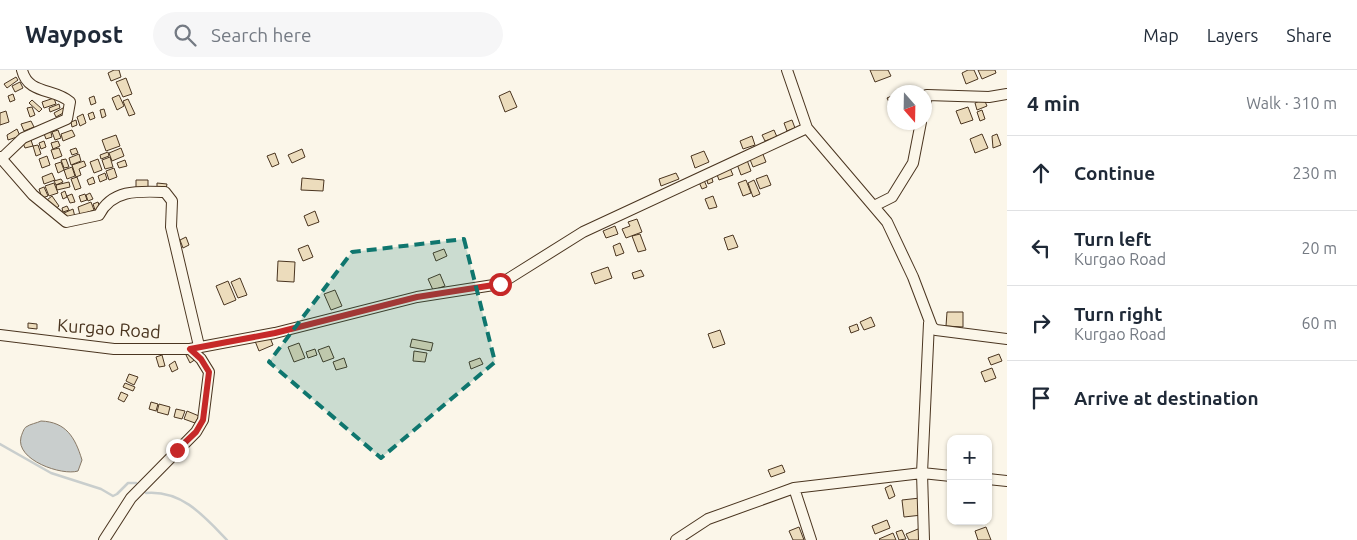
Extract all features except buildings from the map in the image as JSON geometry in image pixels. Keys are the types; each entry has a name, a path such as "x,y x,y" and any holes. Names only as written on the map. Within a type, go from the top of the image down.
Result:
{"street":[{"path":"22,70 24,79 41,92 62,95 70,102 67,118 23,138 1,158 33,195 66,222 99,215 105,202 127,193 165,192 172,201 172,227 194,348 209,372 203,420 196,432 131,498 104,540"},
{"path":"787,70 807,128 822,148 887,222 913,277 929,323 922,473 924,540"},
{"path":"932,95 989,97 1007,94"},
{"name":"Kurgao Road","path":"0,335 114,349 194,348 275,333 417,297 500,284 583,232 807,128"},
{"path":"874,206 892,198 914,163 920,130"},
{"path":"929,323 936,330 1007,339"},
{"path":"676,540 708,519 794,488 922,473 947,476"},
{"path":"992,479 1007,481"},
{"path":"794,488 811,540"}],"highlighted area":[{"path":"464,239 495,362 381,458 269,362 352,252"}],"shaded area":[{"path":"41,421 57,424 73,438 82,460 78,471 71,472 51,469 25,453 21,445 21,437 25,428"}],"waterway":[{"path":"0,444 51,473 101,489 113,496 128,483 136,483"},
{"path":"146,493 159,493 181,500 201,514 227,540"}],"route":[{"path":"177,450 196,432 203,420 209,372 201,359 190,349 275,333 417,297 500,284"}]}
